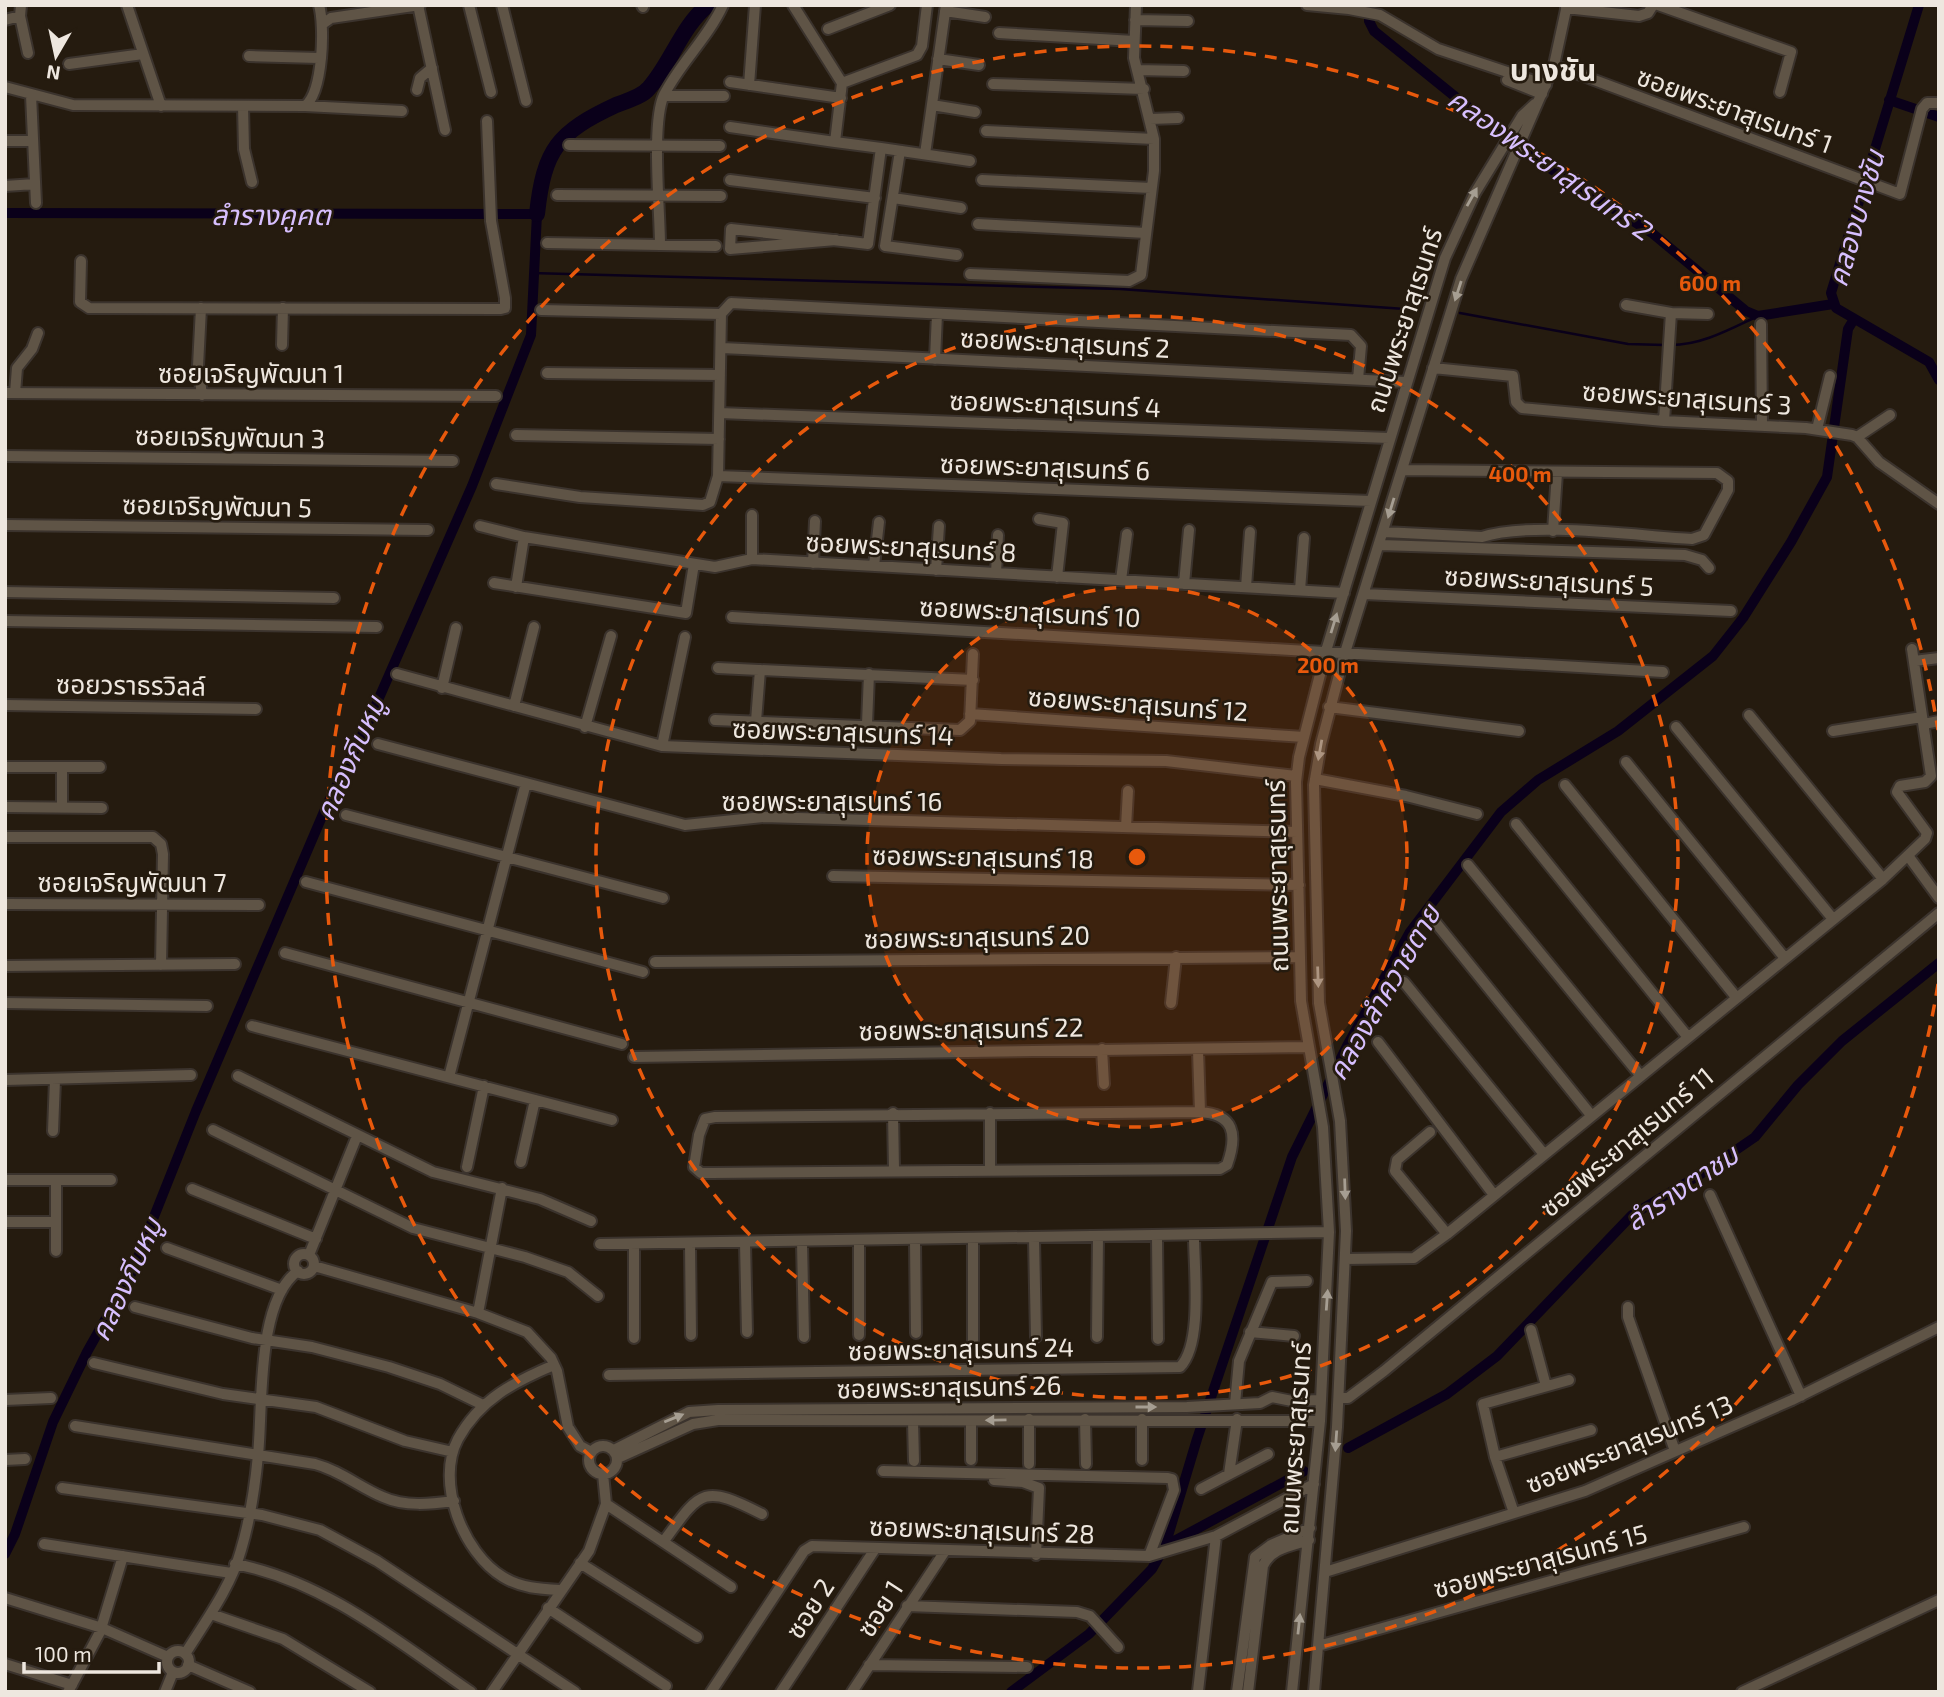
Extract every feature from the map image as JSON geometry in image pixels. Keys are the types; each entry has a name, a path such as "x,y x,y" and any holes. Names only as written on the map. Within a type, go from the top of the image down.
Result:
{"street":[{"path":"127,5 161,106"},
{"path":"305,106 314,96 324,23 320,5"},
{"path":"324,23 331,18 418,5 445,130"},
{"path":"469,5 491,92"},
{"path":"502,5 526,101"},
{"path":"660,245 659,107 716,21 723,5"},
{"path":"749,85 755,5"},
{"path":"793,5 842,83 835,142"},
{"path":"828,29 890,5"},
{"path":"842,83 918,55 922,46 927,5"},
{"path":"970,274 1137,279 1141,275 1154,139 1144,89 1137,70 1134,41 1136,5"},
{"path":"1307,5 1353,8 1380,15 1438,49 1494,70 1541,94"},
{"path":"1566,7 1639,16 1648,13 1656,5 1791,52 1780,92"},
{"name":"ถนนพระยาสุเรนทร์","path":"1314,1692 1339,1398 1346,1259 1340,1121 1319,1003 1315,779 1329,707 1345,652 1461,279 1512,160 1527,133 1554,65 1566,7"},
{"path":"925,154 945,8 985,17"},
{"path":"5,20 20,11 28,53"},
{"path":"1135,20 1188,22"},
{"path":"999,33 1134,41"},
{"path":"69,64 144,54"},
{"path":"249,55 319,58"},
{"path":"938,59 979,65"},
{"name":"ซอยพระยาสุเรนทร์ 1","path":"1554,65 1900,194 1922,109 1926,103 1939,103"},
{"path":"418,90 420,78 432,68"},
{"path":"1137,70 1184,71"},
{"path":"730,82 841,98"},
{"path":"993,84 1144,89"},
{"path":"5,87 73,105 305,106 402,111"},
{"path":"31,94 36,203"},
{"name":"ถนนพระยาสุเรนทร์","path":"1292,1692 1320,1420 1329,1232 1323,1127 1302,1019 1296,776 1325,651 1445,258 1461,218 1499,152 1541,94"},
{"path":"664,96 724,96"},
{"path":"932,105 975,112"},
{"path":"243,106 244,149 252,182"},
{"path":"1150,119 1178,118"},
{"path":"81,261 79,296 83,306 103,309 505,308 491,221 487,121"},
{"path":"730,127 970,160"},
{"path":"986,131 1154,139"},
{"path":"5,141 33,141"},
{"path":"569,145 720,146"},
{"path":"836,240 730,249 731,229 836,240 868,244 881,148"},
{"path":"900,150 885,246 957,255"},
{"path":"730,180 875,198"},
{"path":"982,180 1151,188"},
{"path":"5,186 35,184"},
{"path":"557,195 721,196"},
{"path":"893,198 961,208"},
{"path":"978,224 1146,233"},
{"path":"547,243 716,246"},
{"path":"496,484 580,496 703,505 713,496 718,476 721,314 731,303 1350,335 1361,346 1358,379"},
{"path":"1626,305 1671,313 1708,314"},
{"path":"201,308 198,366 202,395"},
{"path":"282,345 283,308"},
{"path":"541,310 721,314"},
{"path":"1664,421 1671,313"},
{"path":"934,359 937,314"},
{"path":"1761,324 1762,426"},
{"path":"10,393 17,368 32,349 38,333"},
{"name":"ซอยพระยาสุเรนทร์ 2","path":"722,348 1406,382"},
{"name":"ซอยพระยาสุเรนทร์ 3","path":"1433,368 1513,376 1516,402 1522,408 1664,421 1819,429 1855,436"},
{"path":"547,373 720,375"},
{"path":"1819,429 1830,376"},
{"name":"ซอยเจริญพัฒนา 1","path":"10,393 496,396"},
{"name":"ซอยพระยาสุเรนทร์ 4","path":"720,413 1389,438"},
{"path":"1889,415 1855,436 1879,463 1939,504"},
{"path":"516,435 719,439"},
{"name":"ซอยเจริญพัฒนา 3","path":"5,456 453,461"},
{"path":"1384,532 1482,537 1495,532 1553,531 1699,538 1704,535 1728,489 1728,481 1717,473 1403,470"},
{"path":"1553,531 1557,473"},
{"name":"ซอยพระยาสุเรนทร์ 6","path":"718,476 1371,501"},
{"path":"752,515 752,559"},
{"path":"1039,519 1063,523 1057,577"},
{"path":"813,563 814,520"},
{"path":"874,566 879,522"},
{"name":"ซอยเจริญพัฒนา 5","path":"5,525 428,530"},
{"name":"ซอยพระยาสุเรนทร์ 8","path":"480,526 524,537 725,567 752,559 1343,593"},
{"path":"936,570 939,526"},
{"path":"1184,584 1189,530"},
{"path":"1246,587 1250,532"},
{"path":"1121,580 1127,534"},
{"path":"996,573 998,536"},
{"path":"516,587 524,537"},
{"path":"1300,590 1304,538"},
{"path":"1380,545 1685,555 1702,560 1709,568"},
{"path":"494,583 687,613 694,564"},
{"path":"5,592 334,598"},
{"name":"ซอยพระยาสุเรนทร์ 5","path":"1364,594 1731,611"},
{"name":"ซอยพระยาสุเรนทร์ 10","path":"732,617 1663,672"},
{"path":"5,621 377,627"},
{"path":"514,706 534,627"},
{"path":"442,688 456,628"},
{"path":"585,727 611,636"},
{"path":"662,746 685,637"},
{"path":"715,720 867,724 960,730 968,726 973,654"},
{"path":"1346,1259 1414,1258 1447,1234 1909,857 1927,833 1898,796 1898,789 1925,782 1931,776 1913,655 1939,658"},
{"path":"718,668 972,680"},
{"path":"756,721 760,670"},
{"name":"ซอยพระยาสุเรนทร์ 14","path":"397,674 662,746 1001,760 1167,761 1296,776"},
{"path":"867,724 869,674"},
{"name":"ซอยวราธรวิลล์","path":"5,705 256,709"},
{"path":"1329,707 1519,731"},
{"name":"ซอยพระยาสุเรนทร์ 12","path":"970,714 1304,737"},
{"path":"1749,715 1883,879"},
{"path":"1833,731 1923,720 1939,721"},
{"path":"1676,727 1833,919"},
{"name":"ซอยพระยาสุเรนทร์ 16","path":"378,744 694,825 763,817 1297,832"},
{"path":"1626,762 1784,957"},
{"path":"5,767 100,768"},
{"path":"62,767 62,808"},
{"path":"1315,779 1406,796 1476,814"},
{"path":"449,1077 526,783"},
{"path":"1564,785 1736,997"},
{"path":"1126,827 1128,791"},
{"path":"5,807 102,808"},
{"path":"345,816 663,898"},
{"path":"1516,824 1687,1036"},
{"path":"5,836 153,837 161,844 163,854 161,965"},
{"path":"1909,857 1939,898"},
{"path":"1468,865 1640,1075"},
{"name":"ซอยพระยาสุเรนทร์ 18","path":"833,876 1299,885"},
{"path":"306,882 643,972"},
{"name":"ซอยเจริญพัฒนา 7","path":"5,904 259,905"},
{"name":"ซอยพระยาสุเรนทร์ 11","path":"1339,1398 1348,1398 1384,1371 1939,913"},
{"path":"1436,923 1591,1115"},
{"path":"285,953 622,1044"},
{"path":"1171,1003 1175,957"},
{"name":"ซอยพระยาสุเรนทร์ 20","path":"655,962 1300,957"},
{"path":"5,966 235,964"},
{"path":"1404,982 1543,1153"},
{"path":"5,1003 207,1006"},
{"path":"252,1026 612,1120"},
{"path":"1378,1042 1494,1195"},
{"name":"ซอยพระยาสุเรนทร์ 22","path":"634,1057 1190,1047 1198,1050 1308,1050"},
{"path":"1102,1049 1104,1084"},
{"path":"1198,1050 1200,1112"},
{"path":"5,1080 191,1075"},
{"path":"238,1076 433,1171 502,1188 591,1220"},
{"path":"53,1131 55,1080"},
{"path":"467,1167 484,1086"},
{"path":"521,1162 535,1100"},
{"path":"1200,1112 1226,1117 1230,1127 1230,1156 1227,1165 1220,1169 894,1169 701,1173 694,1167 694,1157 705,1119 990,1113 1200,1112"},
{"path":"893,1113 894,1169"},
{"path":"990,1113 990,1169"},
{"path":"214,1130 337,1188 413,1228 568,1272 598,1296"},
{"path":"1430,1132 1397,1160 1395,1171 1447,1234"},
{"path":"357,1136 309,1255 314,1266 478,1313 527,1332 554,1365 568,1427 580,1446 591,1452 590,1467 603,1474 606,1504 596,1536 492,1692"},
{"path":"5,1180 111,1180"},
{"path":"56,1180 56,1251"},
{"path":"478,1313 502,1188"},
{"path":"192,1189 316,1239"},
{"path":"1710,1195 1801,1396"},
{"path":"5,1222 56,1222"},
{"path":"600,1244 859,1242 1329,1232"},
{"path":"1157,1236 1158,1339"},
{"name":"ซอยพระยาสุเรนทร์ 24","path":"608,1374 1180,1367 1187,1360 1194,1340 1194,1236"},
{"path":"1097,1337 1098,1237"},
{"path":"1034,1239 1036,1336"},
{"path":"973,1240 974,1340"},
{"path":"915,1241 916,1334"},
{"path":"745,1242 747,1332"},
{"path":"803,1242 804,1337"},
{"path":"859,1242 859,1335"},
{"path":"690,1244 691,1335"},
{"path":"634,1245 634,1338"},
{"path":"167,1248 282,1290"},
{"path":"298,1271 295,1260 301,1254 309,1255"},
{"path":"188,1665 185,1654 211,1614 233,1569 249,1513 258,1456 266,1341 273,1308 287,1280 298,1271 309,1273 314,1266"},
{"path":"1235,1404 1237,1370 1272,1282 1307,1281"},
{"path":"135,1307 266,1341 312,1347 389,1367 440,1384 483,1405"},
{"path":"1629,1307 1628,1317 1644,1368 1675,1451"},
{"name":"ซอยพระยาสุเรนทร์ 13","path":"1325,1572 1585,1490 1801,1396 1939,1327"},
{"path":"1531,1331 1546,1386"},
{"path":"1250,1332 1294,1336"},
{"path":"94,1363 262,1401 316,1407 405,1441 453,1452"},
{"path":"554,1365 514,1382 483,1405 464,1430 453,1452 451,1480 462,1528 473,1548 502,1577 526,1587 560,1590"},
{"path":"1514,1513 1495,1457 1483,1404 1570,1380"},
{"name":"ซอยพระยาสุเรนทร์ 26","path":"616,1454 689,1412 888,1415 1102,1413 1260,1403 1272,1397 1292,1401 1321,1400"},
{"path":"5,1399 51,1398"},
{"path":"1291,1419 1292,1401"},
{"name":"ซอยพระยาสุเรนทร์ 26","path":"888,1415 913,1421 1085,1419 1102,1413 1142,1419 1280,1422 1291,1419 1320,1420"},
{"path":"1029,1419 1029,1464"},
{"path":"1085,1419 1086,1464"},
{"path":"1142,1419 1142,1460"},
{"path":"1229,1474 1237,1419"},
{"path":"913,1421 914,1461"},
{"path":"971,1421 971,1460"},
{"path":"75,1426 329,1468 385,1499 411,1504 454,1501"},
{"path":"1495,1457 1591,1430"},
{"name":"ซอยพระยาสุเรนทร์ 26","path":"591,1452 602,1446 616,1454"},
{"name":"ซอยพระยาสุเรนทร์ 26","path":"603,1474 614,1470 616,1454"},
{"path":"1201,1489 1268,1454"},
{"path":"5,1460 25,1459"},
{"path":"883,1471 1172,1479 1174,1490 1156,1554"},
{"path":"994,1480 1023,1482 1039,1488 1036,1555"},
{"name":"ซอยพระยาสุเรนทร์ 28","path":"711,1692 808,1547 1036,1555 1156,1554 1216,1536 1314,1484"},
{"path":"62,1488 249,1513 296,1522 339,1538 575,1692"},
{"path":"664,1541 691,1503 711,1494 729,1498 762,1514"},
{"path":"606,1504 732,1587"},
{"name":"ซอยพระยาสุเรนทร์ 15","path":"1319,1642 1744,1527"},
{"path":"1237,1692 1255,1557 1260,1551 1310,1528"},
{"path":"1198,1691 1216,1536"},
{"path":"1248,1692 1263,1566 1267,1556 1276,1550 1309,1540"},
{"path":"44,1544 275,1573 329,1597 471,1692"},
{"name":"ซอย 2","path":"781,1692 875,1549"},
{"name":"ซอย 1","path":"852,1692 945,1551"},
{"path":"5,1664 70,1688 102,1628 123,1556"},
{"path":"580,1563 697,1637"},
{"path":"5,1598 102,1628 168,1657"},
{"path":"1742,1692 1939,1600"},
{"path":"907,1606 1077,1612 1095,1620 1118,1647"},
{"path":"548,1608 666,1686"},
{"path":"211,1614 283,1639 370,1692"},
{"path":"185,1654 176,1651 168,1657 167,1665 173,1672 182,1673 188,1665"},
{"path":"188,1665 250,1692"},
{"path":"869,1665 1027,1667"},
{"path":"164,1692 173,1672"},
{"path":"1294,1674 1315,1676"}],"waterway":[{"name":"คลองกีบหมู","path":"537,214 544,173 557,145 580,124 646,91 691,24 708,5"},
{"name":"คลองพระยาสุเรนทร์ 2","path":"1369,5 1369,21 1374,31 1521,150 1652,233 1746,311 1758,316 1833,304"},
{"name":"คลองบางชัน","path":"1919,5 1831,293 1836,308 1929,362 1939,380"},
{"path":"1889,100 1939,117"},
{"name":"คลองกีบหมู","path":"5,213 537,214 531,335 472,486 368,723 326,807 196,1111 132,1272 87,1352 53,1422 15,1534 5,1554"},
{"path":"531,273 1120,289 1419,310"},
{"path":"1460,313 1628,344 1664,345"},
{"path":"1671,345 1705,339 1758,316"},
{"name":"คลองลำควายตาย","path":"1011,1692 1089,1634 1152,1569 1165,1546 1197,1439 1292,1157 1347,1046 1410,932 1501,812 1538,780 1618,731 1713,656 1743,618 1791,542 1827,477 1848,329 1854,319"},
{"name":"ลำรางตาชม","path":"1348,1448 1447,1394 1497,1356 1632,1215 1701,1174 1755,1137 1798,1085 1842,1041 1939,963"},
{"name":"ลำรางตาชม","path":"1165,1546 1304,1471"}],"district":[{"name":"บางชัน","path":"1553,69"}],"water label":[{"name":"ลำรางคูคต","path":"271,214"}]}
